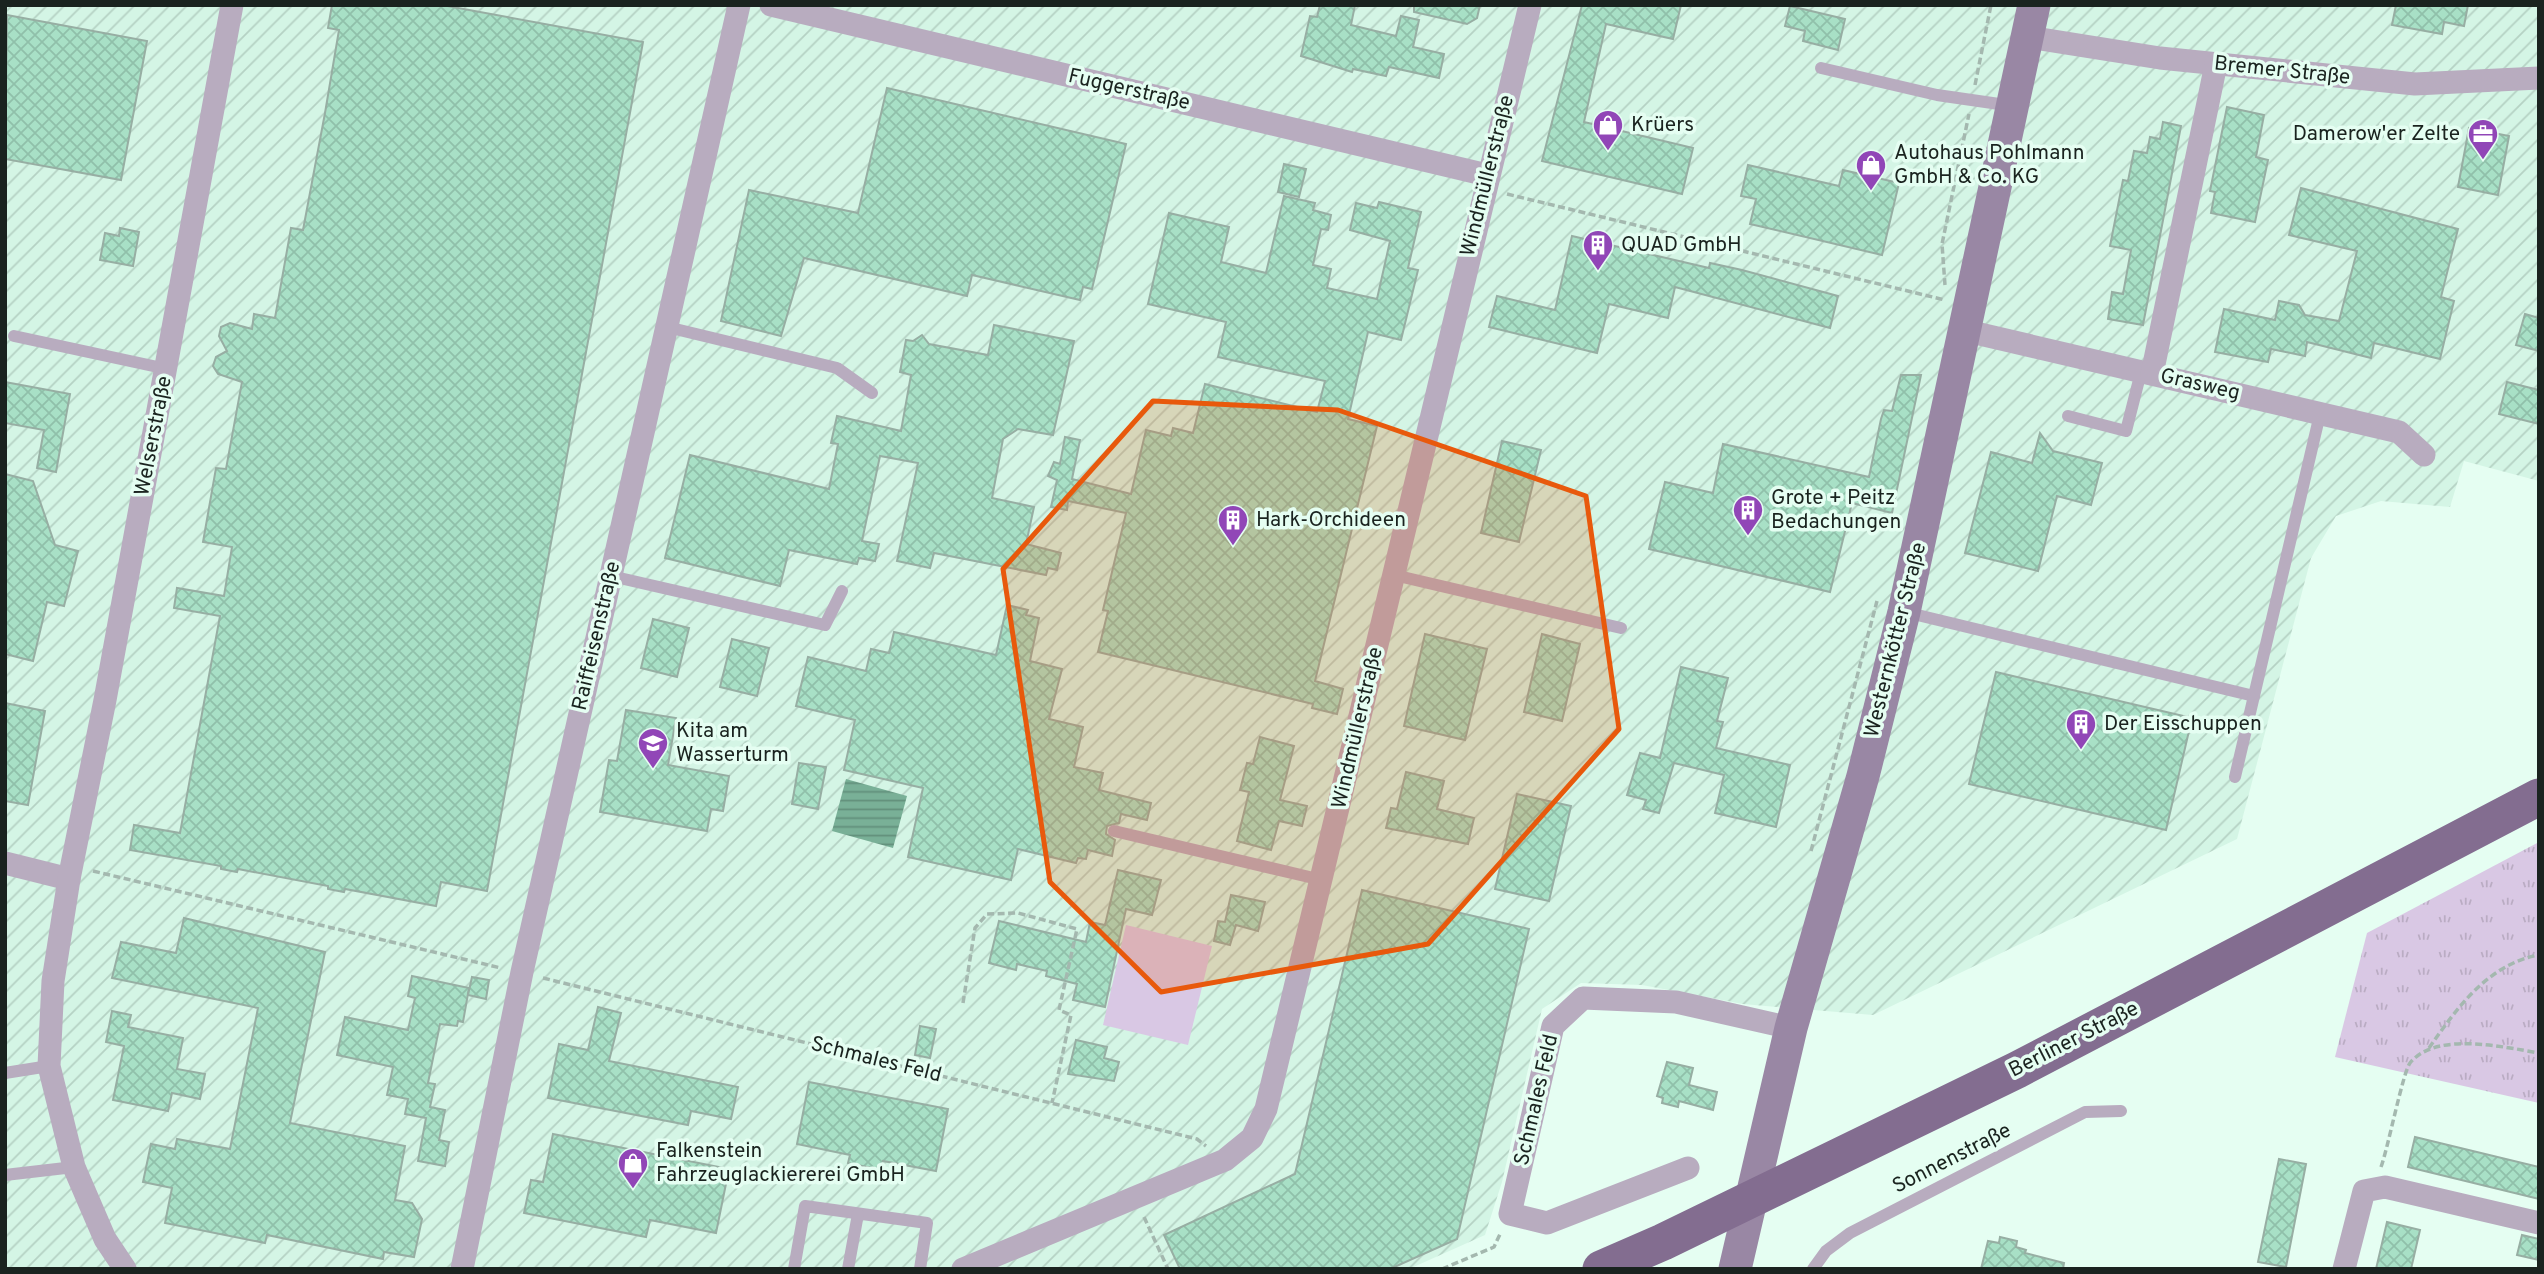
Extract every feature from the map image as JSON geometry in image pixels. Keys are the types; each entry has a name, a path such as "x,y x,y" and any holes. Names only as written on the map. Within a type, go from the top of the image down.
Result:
{"main road":[{"name":"Berliner Straße","path":"1601,1269 1663,1242 2017,1070 2539,797"}],"street":[{"name":"Welserstraße","path":"70,873 167,369 232,5"},
{"name":"Raiffeisenstraße","path":"462,1269 522,972 739,5"},
{"name":"Fuggerstraße","path":"771,5 1486,182"},
{"name":"Windmüllerstraße","path":"963,1269 1225,1160 1252,1138 1266,1109 1530,5"},
{"name":"Bremer Straße","path":"2031,21 2160,58 2415,84 2539,78"},
{"name":"Westernkötter Straße","path":"1735,1269 1791,1028 1863,776 1891,605 1965,314 2031,21"},
{"path":"2147,373 2216,64"},
{"name":"Grasweg","path":"1965,314 2147,373 2399,432 2424,455"},
{"path":"5,863 70,873 53,981 50,1066 74,1167 105,1239 125,1269"},
{"name":"Schmales Feld","path":"1510,1214 1553,1026 1583,999 1676,1002 1791,1028"},
{"path":"1510,1214 1548,1223 1688,1168"},
{"path":"2344,1269 2364,1191 2385,1187 2539,1223"}],"lane":[{"path":"1821,68 2013,106"},
{"path":"667,327 837,368 872,393"},
{"path":"14,336 167,369"},
{"path":"2067,415 2126,431 2147,373"},
{"path":"2235,777 2320,414"},
{"path":"1394,575 1621,628"},
{"path":"611,576 825,625 842,591"},
{"path":"1891,605 2254,696"},
{"path":"1114,831 1322,880"},
{"path":"5,1073 50,1066"},
{"name":"Sonnenstraße","path":"1813,1269 1826,1251 1850,1233 2085,1112 2121,1111"},
{"path":"5,1175 74,1167"},
{"path":"794,1269 805,1206 927,1223 920,1269"},
{"path":"848,1269 858,1214"}],"path":[{"path":"1965,314 1945,285 1942,244 1991,5"},
{"path":"1486,182 1965,314"},
{"path":"1808,862 1891,605"},
{"name":"Schmales Feld","path":"70,873 522,972 1197,1139 1225,1160"},
{"path":"963,1003 975,928 987,914 1018,913 1077,929 1059,1010 1071,1015 1052,1103"},
{"path":"2364,1191 2378,1174 2390,1141 2409,1065 2429,1048 2455,1011 2489,977 2524,958 2539,955"},
{"path":"2429,1048 2481,1044 2539,1053"},
{"path":"1135,1196 1168,1269"},
{"path":"1442,1269 1494,1247 1510,1214"}],"highlighted area":[{"path":"1153,401 1338,410 1586,496 1619,729 1428,944 1161,992 1050,882 1003,569"}],"shaded area":[{"path":"5,5 2539,5 2539,481 2464,461 2450,507 2381,501 2336,516 2311,558 2237,839 1873,1015 1743,1004 1642,985 1581,983 1542,1009 1502,1182 1485,1235 1409,1269 5,1269"},
{"path":"846,779 907,796 893,848 832,831"}],"green space":[{"path":"2539,842 2539,1103 2335,1057 2367,933"},
{"path":"1126,925 1212,946 1188,1045 1103,1025"}],"building":[{"path":"332,5 442,5 643,42 487,891 441,882 436,906 345,889 344,892 328,889 328,886 238,869 237,872 221,869 221,866 130,850 134,825 180,833 220,616 174,608 177,588 224,596 232,547 203,542 216,468 226,469 242,382 218,374 213,366 216,357 227,351 219,336 221,327 230,323 252,329 254,314 275,318 291,228 303,230 325,113 339,30 328,28"},
{"path":"1320,5 1355,5 1351,25 1396,36 1401,16 1419,20 1413,47 1444,54 1439,78 1389,67 1386,76 1353,69 1352,72 1301,56 1310,16 1317,17"},
{"path":"1414,5 1480,5 1477,18 1467,24 1414,12"},
{"path":"1582,5 1681,5 1673,39 1606,24 1584,122 1693,148 1682,194 1542,161"},
{"path":"2396,5 2468,5 2464,26 2444,22 2442,34 2392,25"},
{"path":"1790,6 1845,19 1838,50 1803,41 1805,31 1785,26"},
{"path":"7,15 147,41 121,180 5,159"},
{"path":"887,88 1126,144 1092,289 1083,287 1080,300 972,275 967,296 804,258 781,336 721,321 749,190 858,213"},
{"path":"2227,107 2264,115 2256,157 2268,160 2255,222 2211,213 2215,192 2210,191"},
{"path":"2163,122 2181,126 2143,325 2108,319 2112,292 2123,294 2131,250 2110,246 2123,180 2128,181 2134,151 2147,153 2150,137 2160,139"},
{"name":"Damerow'er Zelte","path":"2469,128 2509,136 2498,195 2458,187"},
{"path":"1284,164 1306,169 1299,197 1278,192"},
{"path":"1748,165 1839,186 1843,170 1899,183 1882,255 1750,224 1756,199 1741,196"},
{"path":"2301,188 2458,229 2441,297 2454,301 2440,359 2374,343 2371,358 2307,342 2305,356 2271,349 2268,362 2215,352 2224,309 2275,320 2279,301 2299,305 2305,315 2339,321 2357,251 2289,235"},
{"name":"Hark-Orchideen","path":"1284,196 1315,203 1313,210 1331,215 1328,230 1321,229 1313,265 1331,269 1327,288 1377,299 1390,241 1350,230 1356,203 1377,208 1379,202 1421,212 1408,268 1418,270 1401,340 1368,332 1348,419 1377,426 1315,681 1343,689 1337,714 1312,708 1313,704 1098,652 1108,611 1103,610 1126,513 1068,501 1067,510 1051,507 1057,480 1048,476 1054,462 1060,464 1065,437 1080,440 1072,479 1131,494 1146,430 1171,436 1173,428 1193,433 1205,384 1317,412 1325,381 1218,357 1226,322 1148,304 1169,213 1229,227 1221,262 1266,273"},
{"path":"120,228 139,232 133,266 100,260 105,233 119,236"},
{"path":"1572,236 1709,268 1710,263 1742,270 1838,296 1830,328 1675,287 1668,318 1609,304 1597,353 1489,327 1497,296 1555,310"},
{"path":"2525,314 2539,318 2539,351 2516,345"},
{"path":"994,325 1074,341 1053,435 1018,429 1003,439 992,498 1034,507 1026,544 1061,553 1057,570 1048,568 1046,575 934,553 930,568 897,561 918,463 880,456 862,541 879,544 875,561 859,558 857,564 789,550 780,586 665,558 690,455 829,489 838,444 831,443 837,416 901,431 911,375 900,372 906,340 913,341 922,335 929,344 988,355"},
{"path":"1901,375 1921,375 1892,513 1852,503 1830,592 1649,549 1665,482 1713,493 1723,444 1869,477 1881,419 1884,410 1892,411"},
{"path":"5,382 70,394 56,472 37,468 44,430 5,423"},
{"path":"2507,382 2539,390 2539,424 2499,414"},
{"path":"2040,433 2053,451 2102,463 2091,505 2057,496 2038,571 1965,553 1991,452 2032,463"},
{"path":"1502,441 1541,450 1519,542 1481,533"},
{"path":"5,474 33,481 55,545 78,551 64,606 47,602 33,661 5,654"},
{"path":"1007,605 1028,610 1026,615 1039,618 1030,661 1062,669 1049,719 1083,727 1074,767 1103,773 1099,790 1151,803 1147,820 1121,814 1119,823 1107,826 1106,834 1115,840 1112,856 1088,850 1086,859 1078,858 1076,863 1018,849 1011,880 908,857 923,788 844,770 855,720 796,706 808,657 866,671 871,649 889,653 894,632 996,655"},
{"path":"653,619 689,628 677,677 641,668"},
{"path":"1425,634 1487,649 1465,740 1404,726"},
{"path":"1542,634 1580,644 1562,721 1524,712"},
{"path":"732,639 769,648 757,696 720,687"},
{"path":"1681,667 1728,678 1717,721 1723,722 1716,748 1790,765 1776,827 1715,813 1724,775 1674,763 1659,813 1643,809 1646,800 1627,795 1640,753 1660,758"},
{"name":"Der Eisschuppen","path":"1996,672 2192,718 2166,830 1969,784"},
{"path":"5,703 45,711 28,805 5,801"},
{"name":"Kita am Wasserturm","path":"626,710 676,718 668,765 729,776 723,811 711,809 707,831 600,812 609,760 617,761"},
{"path":"1260,737 1294,746 1280,800 1307,806 1302,826 1279,821 1271,850 1237,841 1249,792 1240,790 1247,763 1253,764"},
{"path":"799,763 826,767 818,809 792,804"},
{"path":"1406,772 1444,781 1437,809 1474,818 1468,844 1386,828 1391,808 1397,809"},
{"path":"1517,794 1571,806 1549,901 1495,889"},
{"path":"1118,870 1161,880 1152,915 1126,909 1105,1007 1073,1000 1077,984 1046,976 1047,971 1017,964 1016,970 989,963 999,921 1086,942 1090,922 1105,925"},
{"path":"1362,890 1529,929 1457,1239 1390,1269 1180,1269 1164,1235 1295,1174"},
{"path":"1231,895 1265,902 1258,931 1236,925 1230,945 1214,941 1218,921 1225,922"},
{"path":"184,918 325,952 290,1123 405,1146 395,1200 412,1203 422,1219 414,1257 384,1252 383,1259 267,1235 265,1243 165,1223 172,1188 143,1182 151,1144 175,1149 177,1139 230,1149 258,1008 112,978 121,942 176,953"},
{"path":"412,976 469,988 463,1022 458,1021 457,1026 440,1024 428,1083 435,1084 430,1107 445,1110 439,1140 449,1142 445,1166 418,1161 426,1118 405,1114 408,1099 387,1095 393,1067 337,1055 345,1017 408,1030 415,998 408,996"},
{"path":"472,977 489,980 486,999 468,995"},
{"path":"598,1007 621,1013 609,1061 738,1087 731,1119 691,1111 688,1125 548,1098 559,1044 588,1050"},
{"path":"112,1011 131,1015 128,1027 183,1038 177,1069 205,1074 200,1099 172,1093 168,1111 113,1100 124,1046 106,1042"},
{"path":"920,1026 936,1029 930,1058 915,1055"},
{"path":"1076,1040 1107,1047 1104,1058 1119,1062 1114,1081 1068,1074"},
{"path":"1667,1062 1693,1068 1689,1085 1717,1092 1713,1110 1679,1101 1678,1107 1662,1103 1663,1098 1657,1096"},
{"path":"809,1082 948,1109 936,1171 883,1161 881,1170 848,1163 850,1155 797,1144"},
{"name":"Falkenstein Fahrzeuglackiererei GmbH","path":"553,1134 729,1169 716,1233 650,1220 646,1237 524,1213 531,1180 543,1182"},
{"path":"2415,1137 2539,1167 2539,1199 2408,1167"},
{"path":"2279,1159 2306,1164 2286,1267 2258,1262"},
{"path":"2387,1222 2420,1230 2411,1269 2376,1269"},
{"path":"2522,1235 2539,1239 2539,1260 2517,1255"},
{"path":"2000,1237 2017,1241 2016,1247 2026,1250 2025,1253 2064,1263 2063,1269 1981,1269 1988,1241 1999,1243"}],"place":[{"name":"Krüers","path":"1608,152"},
{"name":"Damerow'er Zelte","path":"2483,161"},
{"name":"Autohaus Pohlmann GmbH & Co. KG","path":"1871,192"},
{"name":"QUAD GmbH","path":"1598,272"},
{"name":"Grote + Peitz Bedachungen","path":"1748,537"},
{"name":"Hark-Orchideen","path":"1233,547"},
{"name":"Der Eisschuppen","path":"2081,751"},
{"name":"Kita am Wasserturm","path":"653,770"},
{"name":"Falkenstein Fahrzeuglackiererei GmbH","path":"633,1190"}]}
